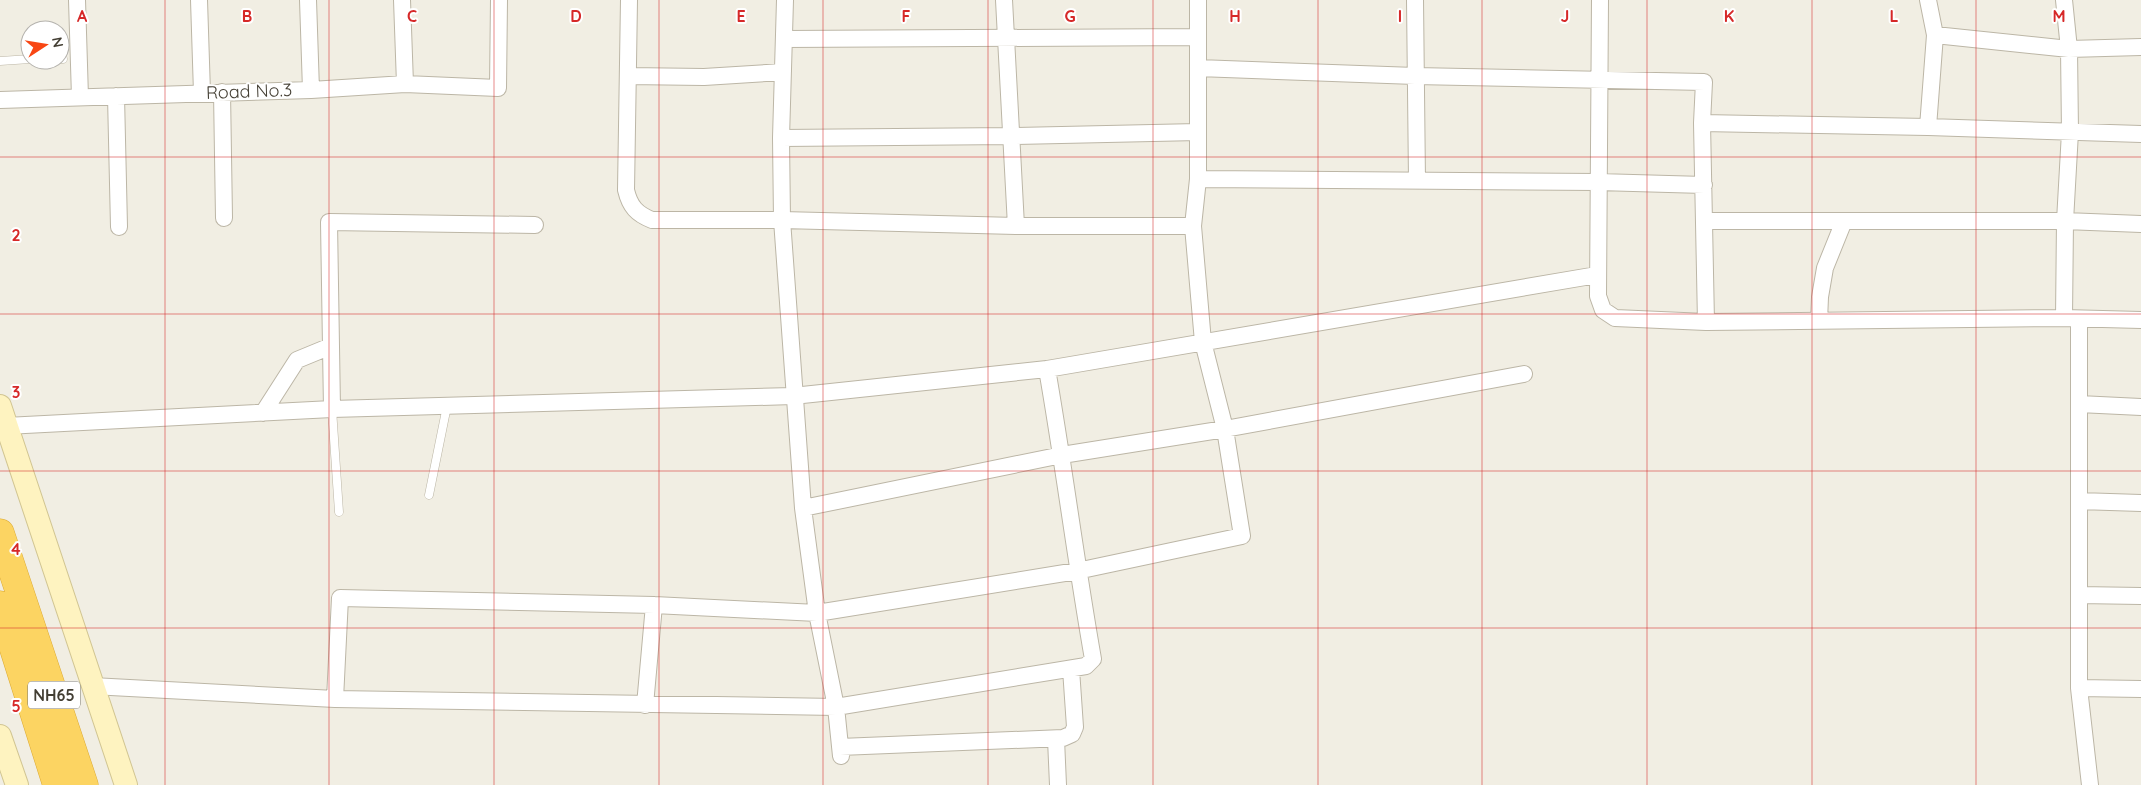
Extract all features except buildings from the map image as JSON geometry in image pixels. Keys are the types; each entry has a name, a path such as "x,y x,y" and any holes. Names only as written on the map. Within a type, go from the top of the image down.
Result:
{"highway":[{"name":"NH65","path":"0,533 84,785"},
{"name":"NH65","path":"0,605 57,785"}],"street":[{"path":"77,0 80,97"},
{"path":"199,0 202,93"},
{"path":"308,0 311,90"},
{"path":"402,0 405,84"},
{"name":"Road No.3","path":"0,100 311,90 405,84 498,88 499,0"},
{"path":"629,0 626,190 628,200 639,215 652,220 782,220 1016,226 1193,226"},
{"path":"785,0 781,138 782,220 794,396 803,508 817,613 836,707 841,752 1063,738 1072,734 1075,726 1071,669"},
{"path":"1004,0 1016,226"},
{"path":"334,699 340,598 654,605 817,613 1078,571 1242,536 1225,428 1203,342 1193,226 1198,179 1198,0"},
{"path":"1415,0 1417,181"},
{"path":"1600,0 1598,296 1603,310 1615,318 1706,322 2072,318 2141,320"},
{"path":"1928,0 1935,35 1928,127"},
{"path":"2064,0 2069,49 2070,132 2065,221 2079,404 2079,688 2090,785"},
{"path":"1935,35 2069,49 2141,47"},
{"path":"784,39 1198,37"},
{"path":"1198,68 1415,76 1704,82 1702,123 1706,322"},
{"path":"628,76 704,77 783,72"},
{"path":"222,92 224,218"},
{"path":"116,96 119,227"},
{"path":"1702,123 1928,127 2141,134"},
{"path":"781,138 1198,132"},
{"path":"1198,179 1598,182 1704,185"},
{"path":"1705,221 2065,221 2141,224"},
{"path":"1819,321 1820,296 1825,268 1844,221"},
{"path":"332,409 329,222 535,225"},
{"path":"126,785 3,416 263,413 332,409 794,396 1048,369 1597,274"},
{"path":"263,413 297,360 331,346"},
{"path":"92,686 334,699 836,707 1086,666 1093,659 1048,369"},
{"path":"803,508 1062,455 1225,428 1524,374"},
{"path":"2079,404 2141,407"},
{"path":"2079,501 2141,503"},
{"path":"2079,595 2141,596"},
{"path":"645,705 654,605"},
{"path":"2079,688 2141,689"},
{"path":"0,736 17,785"},
{"path":"1056,739 1058,785"}],"lane":[{"path":"0,61 20,60"},
{"path":"429,495 447,406"},
{"path":"332,409 339,512"}]}
